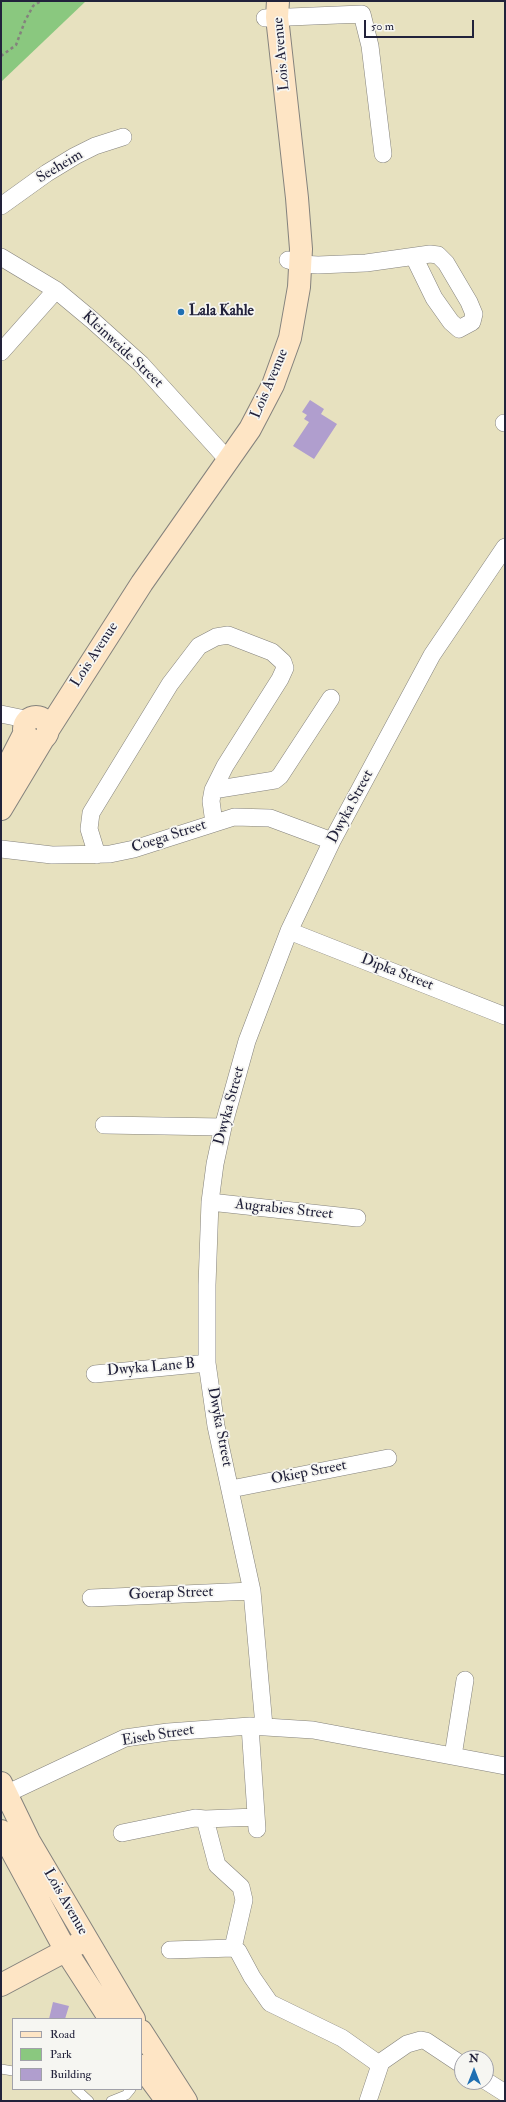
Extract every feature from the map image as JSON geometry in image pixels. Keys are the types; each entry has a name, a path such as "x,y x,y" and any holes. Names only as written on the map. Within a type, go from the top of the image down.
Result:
{"street":[{"path":"271,9 362,14 370,46 383,154"},
{"name":"Lois Avenue","path":"1,779 35,728 142,583 224,454 250,429 273,385 290,338 296,312 294,262 298,198 271,9"},
{"name":"Seeheim","path":"1,206 47,173 75,156 95,146 123,137"},
{"name":"Kleinweide Street","path":"1,257 56,290 92,320 141,364 224,454"},
{"path":"294,262 366,263 414,257"},
{"path":"1,352 56,290"},
{"name":"Dwyka Street","path":"257,1726 252,1591 231,1489 216,1426 207,1363 207,1286 210,1202 215,1164 223,1127 247,1041 289,931 332,841 432,655 505,547"},
{"path":"97,855 89,829 91,813 170,684 199,646 216,637 228,635 272,652 283,662 285,668 280,679 225,766 213,790 211,801 214,823"},
{"path":"213,790 275,780 280,776 331,698"},
{"path":"1,714 35,728"},
{"path":"1,721 35,728"},
{"name":"Lois Avenue","path":"1,809 35,728"},
{"name":"Coega Street","path":"1,849 52,855 97,855 134,849 234,817 270,818 332,841"},
{"name":"Dipka Street","path":"289,931 505,1016"},
{"path":"104,1125 223,1127"},
{"name":"Augrabies Street","path":"210,1202 357,1218"},
{"name":"Dwyka Lane B","path":"95,1374 207,1363"},
{"name":"Okiep Street","path":"231,1489 388,1458"},
{"name":"Goerap Street","path":"91,1598 252,1591"},
{"path":"453,1756 465,1680"},
{"path":"122,1833 195,1818 256,1823 257,1726"},
{"name":"Eiseb Street","path":"2,1794 125,1738 168,1732 257,1726 313,1730 505,1766"},
{"name":"Lois Avenue","path":"2,1794 133,2018"},
{"path":"205,1819 217,1865 241,1887 244,1900 233,1948"},
{"name":"Lois Avenue","path":"1,1831 66,1951 109,2018"},
{"path":"1,1985 86,1939"},
{"path":"170,1950 233,1948 238,1951 252,1977 270,2003 342,2038 371,2058 381,2062"},
{"path":"142,2033 186,2101"},
{"path":"368,2101 381,2062 407,2044 421,2040 426,2041 454,2060"},
{"path":"142,2071 167,2101"},
{"path":"494,2086 505,2093"}],"lane":[{"path":"1,2069 12,2072"},
{"path":"77,2090 89,2101"},
{"path":"111,2101 126,2095 130,2090"}],"path":[{"path":"1,56 16,45 25,21 33,6 41,1"}],"green space":[{"path":"1,1 86,1 1,82"}],"building":[{"path":"310,400 324,409 321,414 337,424 314,459 293,446 309,422 304,419 307,415 302,412"},
{"path":"53,2002 69,2006 65,2018 49,2018"}],"place":[{"name":"Lala Kahle","path":"181,312"}]}
